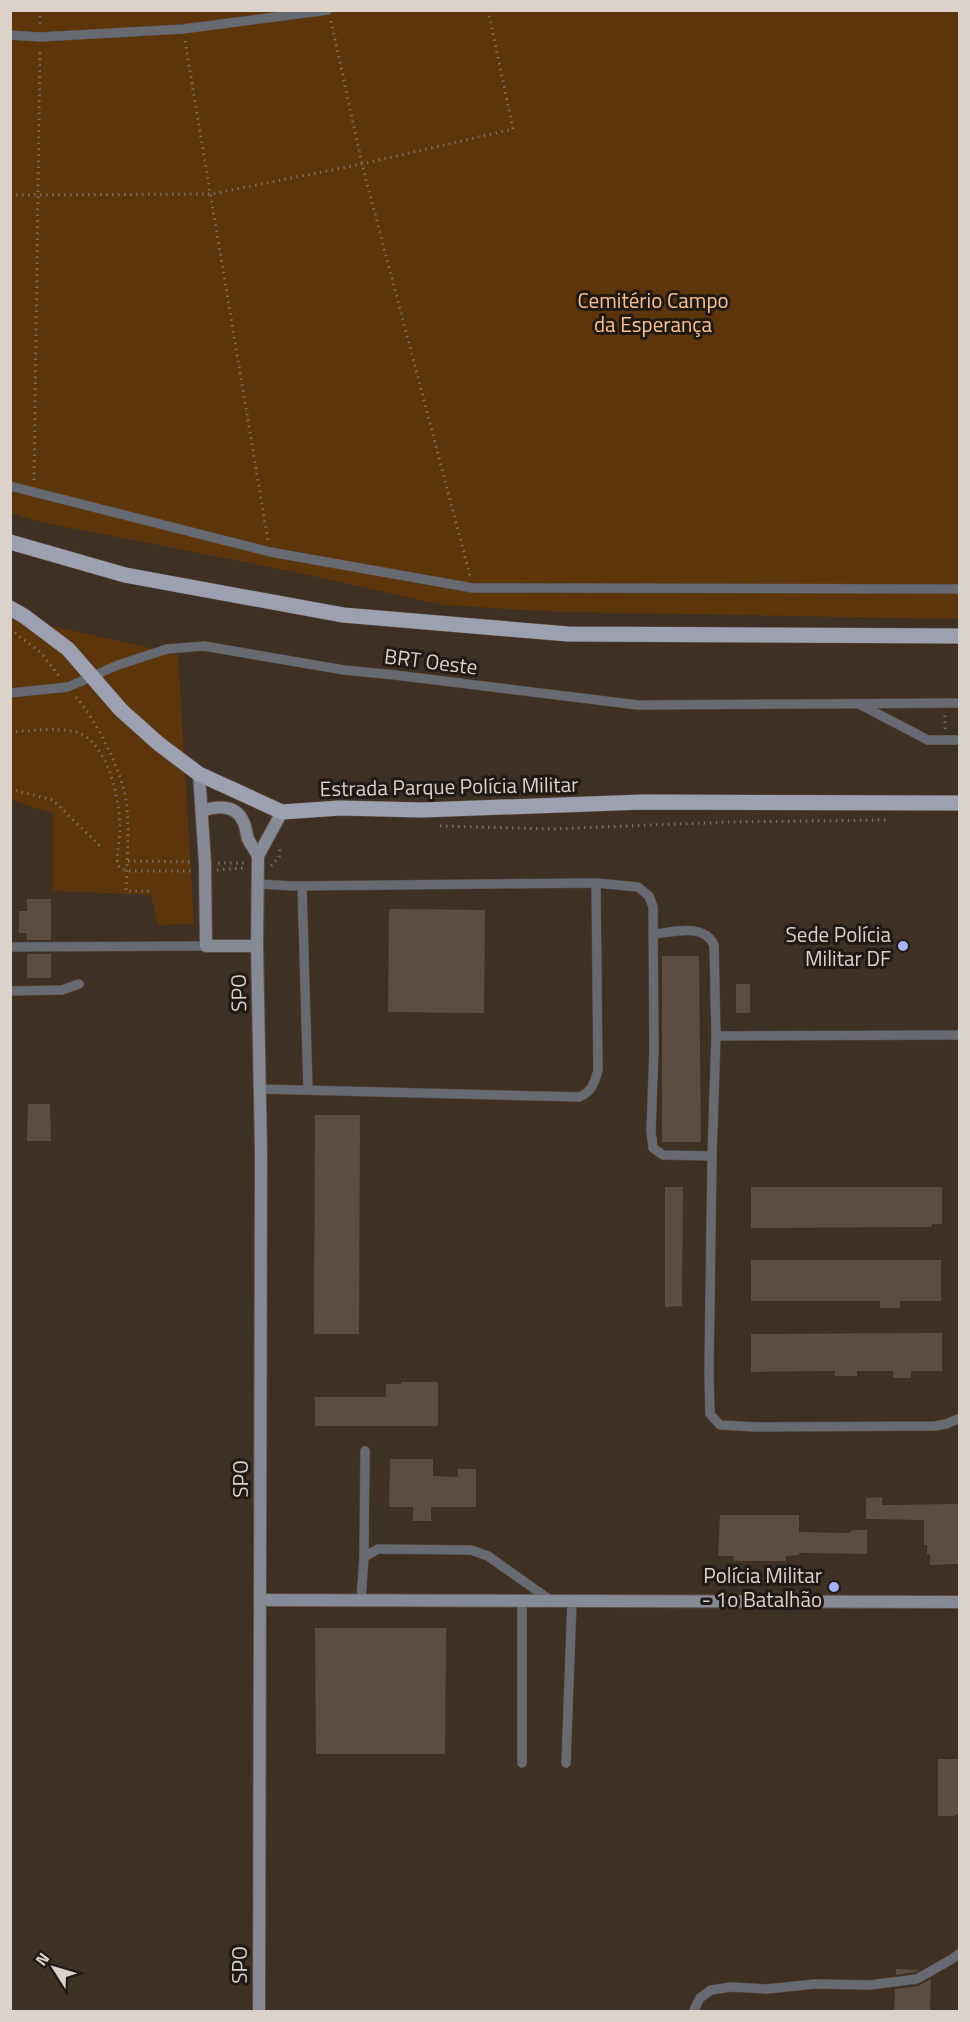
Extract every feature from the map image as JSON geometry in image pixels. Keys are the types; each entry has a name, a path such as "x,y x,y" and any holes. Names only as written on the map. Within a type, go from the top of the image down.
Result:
{"main road":[{"path":"10,542 124,575 343,615 573,634 960,636"},
{"name":"Estrada Parque Polícia Militar","path":"10,608 68,649 121,710 159,744 199,774 282,812 340,808 422,810 643,802 960,803"}],"street":[{"path":"199,774 206,946"},
{"path":"202,811 212,807 224,807 236,811 244,822 258,862"},
{"path":"258,862 282,812"},
{"name":"SPO","path":"258,862 260,1089 259,2012"},
{"name":"SPO","path":"206,946 257,946"},
{"path":"260,1600 960,1602"}],"lane":[{"path":"10,34 40,37 183,29 328,10"},
{"path":"10,486 270,552 473,588 960,589"},
{"name":"BRT Oeste","path":"10,693 68,687 167,649 204,646 344,670 638,705 960,703"},
{"name":"BRT Oeste","path":"857,703 928,740 960,740"},
{"path":"259,884 303,886 596,883 638,887 645,891 653,907 654,934 651,1124 654,1148 658,1154 663,1155 712,1156"},
{"path":"260,1089 579,1097 588,1093 594,1085 598,1071 596,883"},
{"path":"303,886 308,1089"},
{"path":"654,934 700,930 708,934 713,941 715,952 716,1036 709,1410 720,1425 756,1427 935,1426 959,1418"},
{"path":"10,947 206,946"},
{"path":"10,991 62,990 79,984"},
{"path":"716,1036 960,1035"},
{"path":"361,1600 364,1557 365,1451"},
{"path":"364,1557 378,1550 471,1550 488,1556 550,1600"},
{"path":"522,1600 522,1763"},
{"path":"566,1763 572,1600"},
{"path":"693,2012 700,1998 711,1990 730,1987 767,1989 815,1984 870,1985 917,1979 960,1953"}],"path":[{"path":"34,492 40,10"},
{"path":"328,10 362,164 473,588"},
{"path":"10,195 38,197 211,194 362,164 513,129 488,10"},
{"path":"183,29 270,552"},
{"path":"10,629 41,653 82,703 108,749 127,805 126,891 153,891"},
{"path":"944,736 945,706"},
{"path":"10,732 66,730 79,733 93,743 104,759 117,796 120,829 116,856 118,866 127,871"},
{"path":"10,789 53,800 102,848"},
{"path":"440,826 552,829 729,822 890,820"},
{"path":"258,862 273,866 279,857 281,842"}],"green space":[{"name":"Cemitério Campo da Esperança","path":"10,11 959,11 959,619 562,612 443,605 290,571 41,522 11,513"},
{"path":"10,615 178,654 194,924 158,925 151,895 53,891 53,813 11,800"}],"building":[{"path":"27,899 51,899 51,940 27,940 27,933 19,933 19,911 27,911"},
{"path":"389,909 485,910 484,1013 388,1012"},
{"path":"27,954 51,954 51,978 27,978"},
{"path":"662,956 699,956 701,1142 662,1142"},
{"path":"736,984 750,984 750,1013 736,1013"},
{"path":"28,1104 50,1104 51,1141 27,1141"},
{"path":"315,1115 360,1115 359,1334 314,1334"},
{"path":"665,1187 683,1187 682,1306 665,1307"},
{"path":"751,1187 942,1187 942,1224 932,1224 931,1227 751,1228"},
{"path":"751,1260 941,1260 941,1301 900,1301 900,1308 880,1308 880,1301 751,1301"},
{"path":"942,1333 942,1371 911,1371 911,1378 893,1378 893,1371 857,1371 857,1376 835,1376 835,1371 751,1372 751,1334"},
{"path":"401,1382 438,1382 438,1426 315,1426 315,1397 386,1397 386,1384 401,1384"},
{"path":"390,1459 433,1459 433,1476 458,1477 458,1469 476,1469 476,1507 431,1507 431,1521 413,1521 413,1507 389,1507"},
{"path":"882,1497 882,1505 958,1504 958,1564 930,1565 930,1554 927,1554 927,1545 924,1545 924,1520 866,1519 866,1498"},
{"path":"720,1515 799,1515 799,1532 850,1533 852,1530 867,1530 867,1554 799,1553 799,1555 786,1556 786,1561 734,1561 733,1556 718,1556"},
{"path":"315,1628 446,1628 445,1754 316,1754"},
{"path":"938,1759 960,1759 960,1813 954,1816 938,1816"},
{"path":"896,1969 919,1970 896,1975"},
{"path":"931,1979 930,2012 894,2012 895,1989 918,1986"}],"place":[{"name":"Sede Polícia Militar DF","path":"903,946"},
{"name":"Polícia Militar - 1o Batalhão","path":"834,1587"}]}
